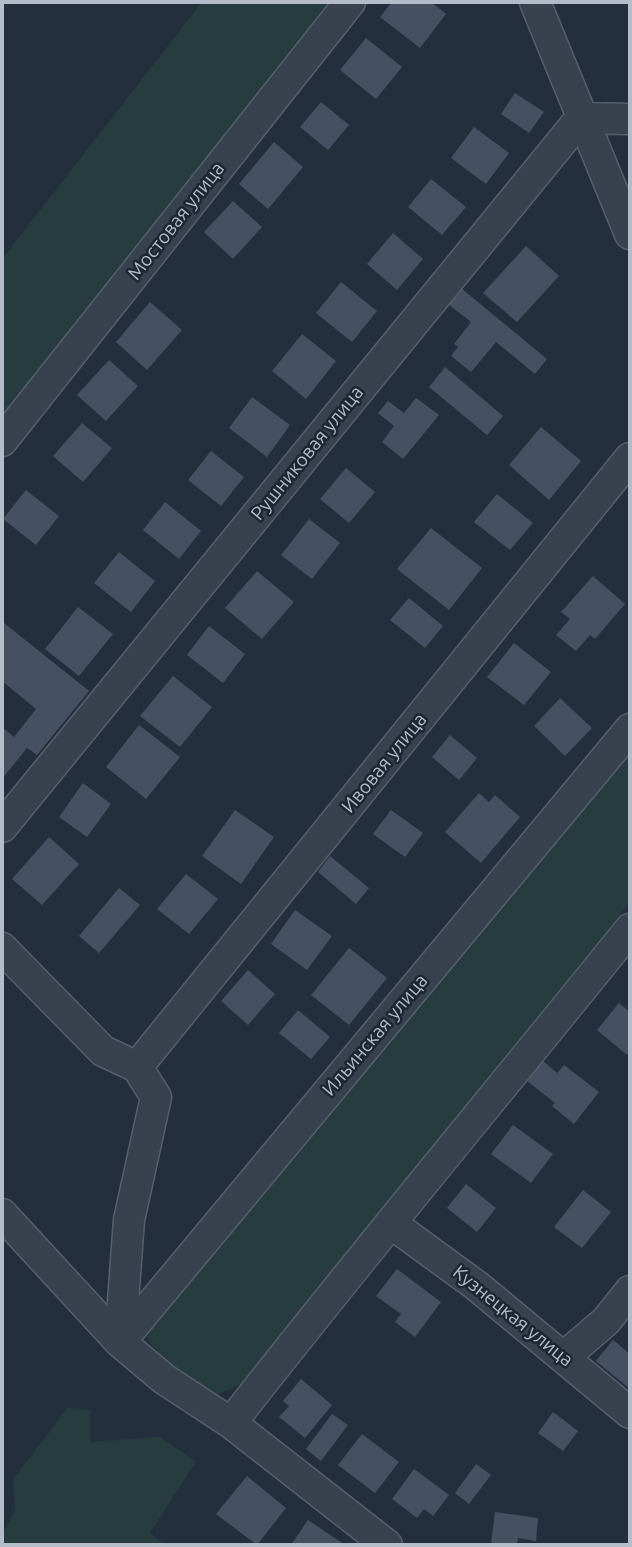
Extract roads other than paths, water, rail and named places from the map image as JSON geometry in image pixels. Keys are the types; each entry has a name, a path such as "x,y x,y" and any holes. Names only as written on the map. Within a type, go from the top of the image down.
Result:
{"street":[{"name":"Мостовая улица","path":"2,441 350,2"},
{"path":"535,2 630,234"},
{"path":"581,118 630,119"},
{"name":"Рушниковая улица","path":"2,827 581,118"},
{"name":"Ивовая улица","path":"137,1067 630,458"},
{"name":"Ильинская улица","path":"120,1342 630,729"},
{"path":"231,1423 339,1283 392,1224 630,929"},
{"path":"2,948 103,1051 137,1067 156,1097 129,1220 120,1342"},
{"path":"2,1214 120,1342 164,1379 231,1423 387,1545"},
{"name":"Кузнецкая улица","path":"392,1224 477,1286 630,1413"},
{"path":"564,1357 606,1321 630,1291"}]}
